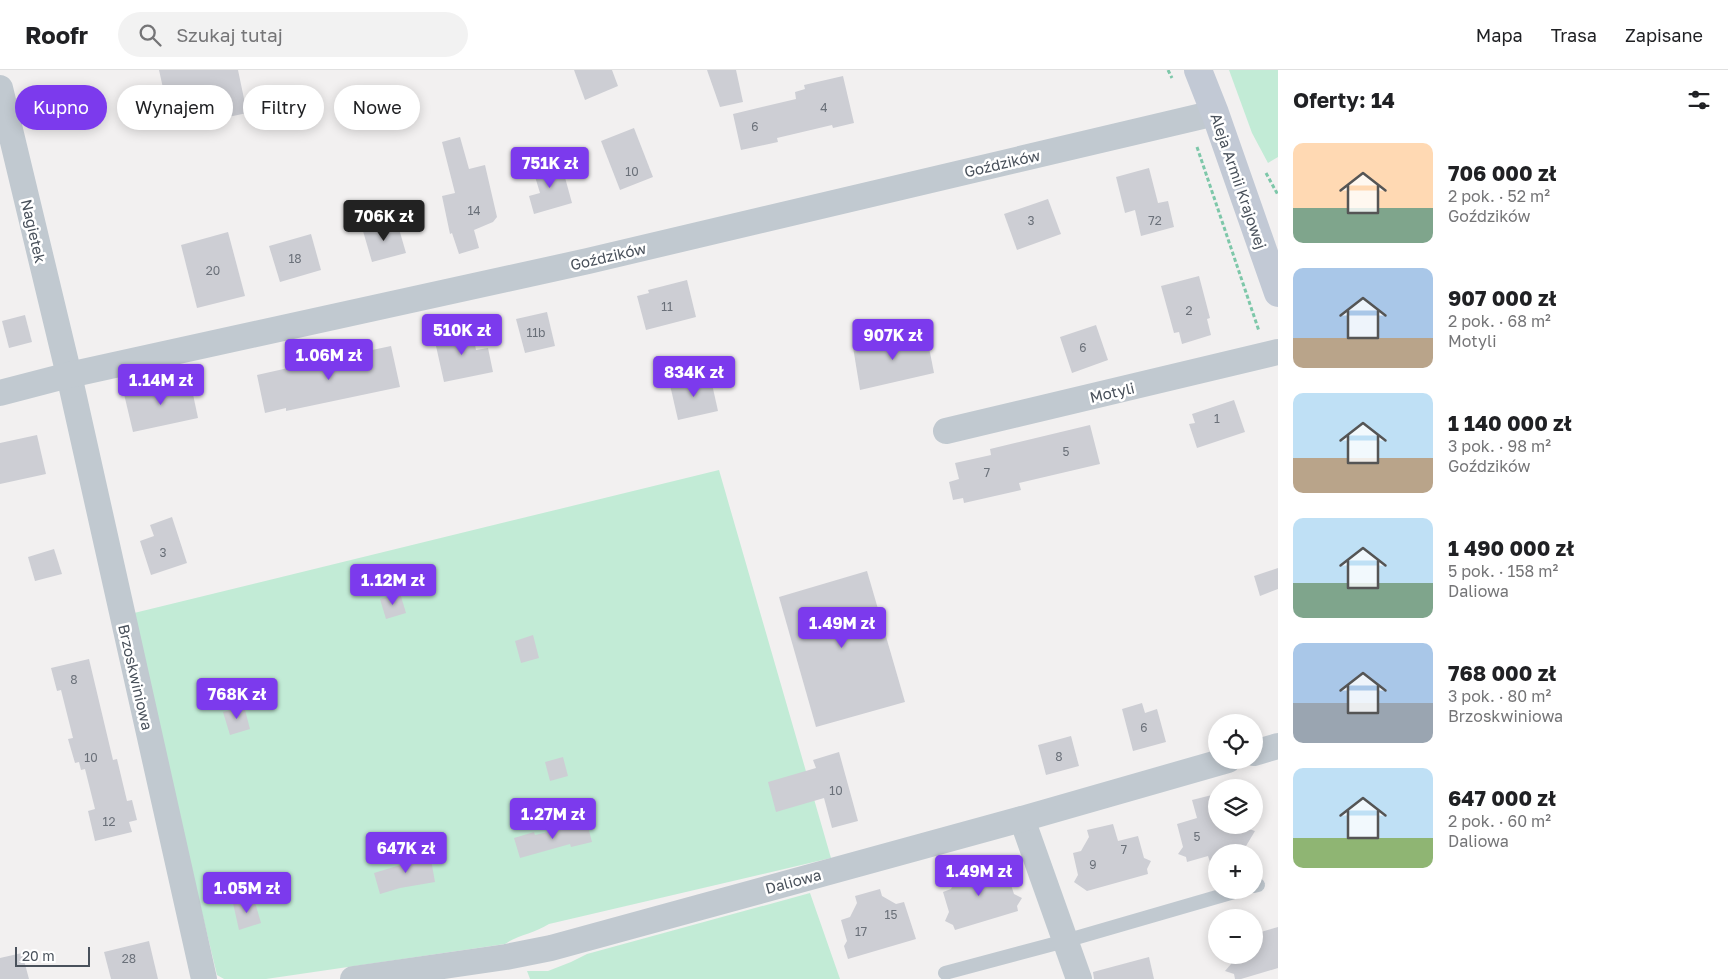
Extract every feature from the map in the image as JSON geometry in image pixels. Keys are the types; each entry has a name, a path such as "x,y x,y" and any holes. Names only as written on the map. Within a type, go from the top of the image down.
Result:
{"street":[{"name":"Aleja Armii Krajowej","path":"1198,70 1278,292"},
{"name":"Nagietek","path":"0,88 69,375"},
{"name":"Goździków","path":"0,393 69,375 588,261 1215,113"},
{"name":"Motyli","path":"946,432 1273,353"},
{"name":"Brzoskwiniowa","path":"69,375 204,979"},
{"path":"1263,750 1278,746"},
{"name":"Daliowa","path":"353,979 506,957 551,948 1022,819 1208,766"},
{"path":"1022,819 1079,979"}],"lane":[{"path":"945,972 1065,941 1210,899"}],"path":[{"path":"1168,70 1172,78"},
{"path":"1187,119 1273,353"}],"green space":[{"path":"1229,70 1278,70 1278,157 1268,163 1252,133"},
{"path":"719,470 831,858 549,924 505,944 266,979 224,979 217,975 130,614"},
{"path":"810,893 840,979 530,979 527,971 548,971 587,954"}],"building":[{"path":"159,70 238,70 243,94 243,114 233,116 233,85 162,85"},
{"path":"574,70 612,70 618,86 585,100"},
{"path":"707,70 736,70 743,102 720,107"},
{"path":"843,76 854,123 833,128 832,125 777,138 778,142 741,150 733,114 796,99 795,92 805,89 804,85"},
{"path":"634,128 653,177 620,190 601,141"},
{"path":"460,137 469,169 485,165 497,217 493,222 474,230 479,248 459,254 452,233 450,234 442,196 455,193 442,142"},
{"path":"561,163 572,203 534,214 529,196 540,193 533,170"},
{"path":"1149,168 1158,203 1168,201 1174,227 1141,236 1135,210 1125,213 1116,177"},
{"path":"1048,199 1061,234 1017,250 1004,214"},
{"path":"397,222 406,253 372,262 363,231"},
{"path":"228,232 245,296 197,308 181,245"},
{"path":"311,234 321,270 280,282 269,246"},
{"path":"1199,276 1210,318 1207,319 1211,335 1182,344 1179,332 1174,333 1161,286"},
{"path":"687,280 696,317 646,330 637,296 649,293 648,290"},
{"path":"547,312 555,346 525,353 516,319"},
{"path":"25,315 32,342 9,348 2,321"},
{"path":"1096,325 1108,360 1072,373 1060,337"},
{"path":"472,329 476,350 488,348 493,372 444,382 434,337"},
{"path":"926,332 934,373 860,390 853,347"},
{"path":"391,346 400,387 286,411 286,408 265,413 257,375 359,355 358,353"},
{"path":"710,375 718,411 678,420 670,385"},
{"path":"190,380 198,418 133,432 124,394"},
{"path":"1234,400 1245,432 1197,448 1189,424 1195,423 1192,414"},
{"path":"1090,425 1100,464 1019,483 1021,490 964,503 963,498 953,500 949,482 959,479 955,463 991,455 990,449"},
{"path":"37,435 46,474 0,484 0,443"},
{"path":"172,517 187,563 151,575 140,541 154,536 150,525"},
{"path":"54,549 62,574 35,581 28,557"},
{"path":"1278,568 1278,589 1260,596 1254,576"},
{"path":"867,571 905,702 816,727 779,597"},
{"path":"400,593 406,613 386,619 380,599"},
{"path":"533,635 539,658 521,663 515,641"},
{"path":"89,659 113,760 117,759 127,801 132,800 137,820 129,822 132,832 95,841 88,811 95,809 85,769 81,770 79,762 75,763 68,739 73,738 61,690 57,691 51,668"},
{"path":"1142,703 1145,713 1157,709 1166,742 1133,751 1122,709"},
{"path":"244,706 250,729 230,735 223,712"},
{"path":"1071,736 1079,766 1046,775 1038,745"},
{"path":"839,752 858,821 832,828 824,798 776,812 768,782 816,768 813,760"},
{"path":"563,757 568,776 550,781 545,762"},
{"path":"1208,796 1208,834 1253,834 1247,844 1208,844 1208,856 1187,862 1186,857 1178,854 1183,847 1177,824 1197,818 1192,800"},
{"path":"587,823 592,842 571,847 570,844 520,858 514,838 534,832 535,835"},
{"path":"1113,824 1118,841 1138,836 1144,858 1151,861 1147,869 1148,874 1087,891 1074,882 1078,875 1073,853 1081,851 1089,837 1087,830"},
{"path":"430,854 435,882 400,888 380,894 374,873 407,863 406,858"},
{"path":"978,863 1000,875 1007,873 1014,894 1022,898 1017,906 1018,911 955,930 953,925 945,921 949,912 943,892 951,889 962,868"},
{"path":"880,889 882,896 896,904 904,902 916,939 848,959 844,946 847,941 841,920 850,917 857,903 855,896"},
{"path":"254,899 261,923 239,930 233,903"},
{"path":"1278,927 1278,968 1235,979 1234,974 1225,971 1231,964 1263,964 1263,931"},
{"path":"149,941 158,979 111,979 104,952"},
{"path":"22,953 29,979 0,979 0,958"},
{"path":"1149,957 1154,979 1094,979 1093,972"}]}
